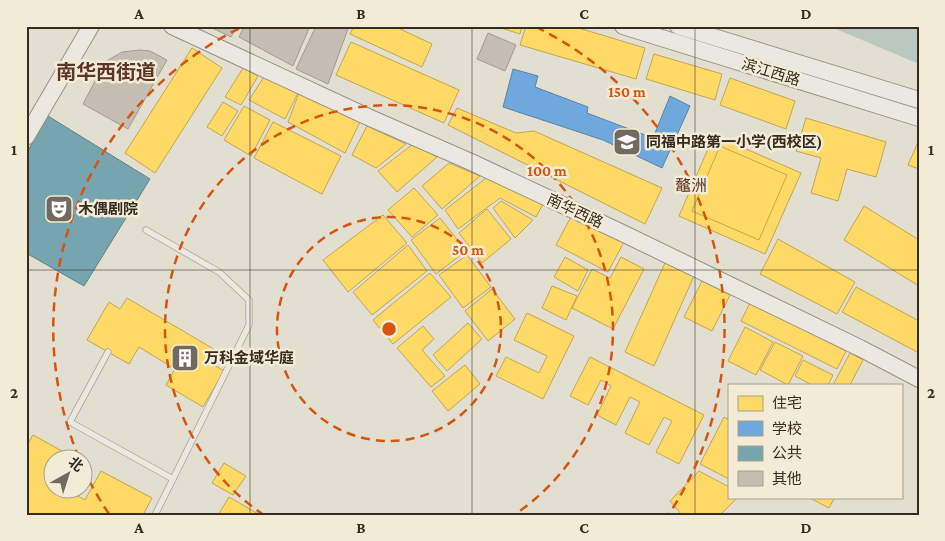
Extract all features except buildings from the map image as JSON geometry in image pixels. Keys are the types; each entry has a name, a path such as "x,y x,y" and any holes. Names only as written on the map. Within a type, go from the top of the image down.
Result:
{"main road":[{"path":"26,137 90,26"},
{"name":"南华西路","path":"172,26 479,166 919,378"},
{"name":"滨江西路","path":"623,26 919,118"},
{"name":"滨江西路","path":"678,26 919,100"}],"lane":[{"path":"146,230 219,272 249,300 249,325 155,515"},
{"path":"108,352 70,422 173,479"}],"shaded area":[{"path":"829,26 919,26 919,64"}],"place":[{"name":"同福中路第一小学(西校区)","path":"627,142"},
{"name":"木偶剧院","path":"59,209"},
{"name":"万科金域华庭","path":"185,358"}],"district":[{"name":"南华西街道","path":"106,72"},
{"name":"鼇洲","path":"691,185"}]}
